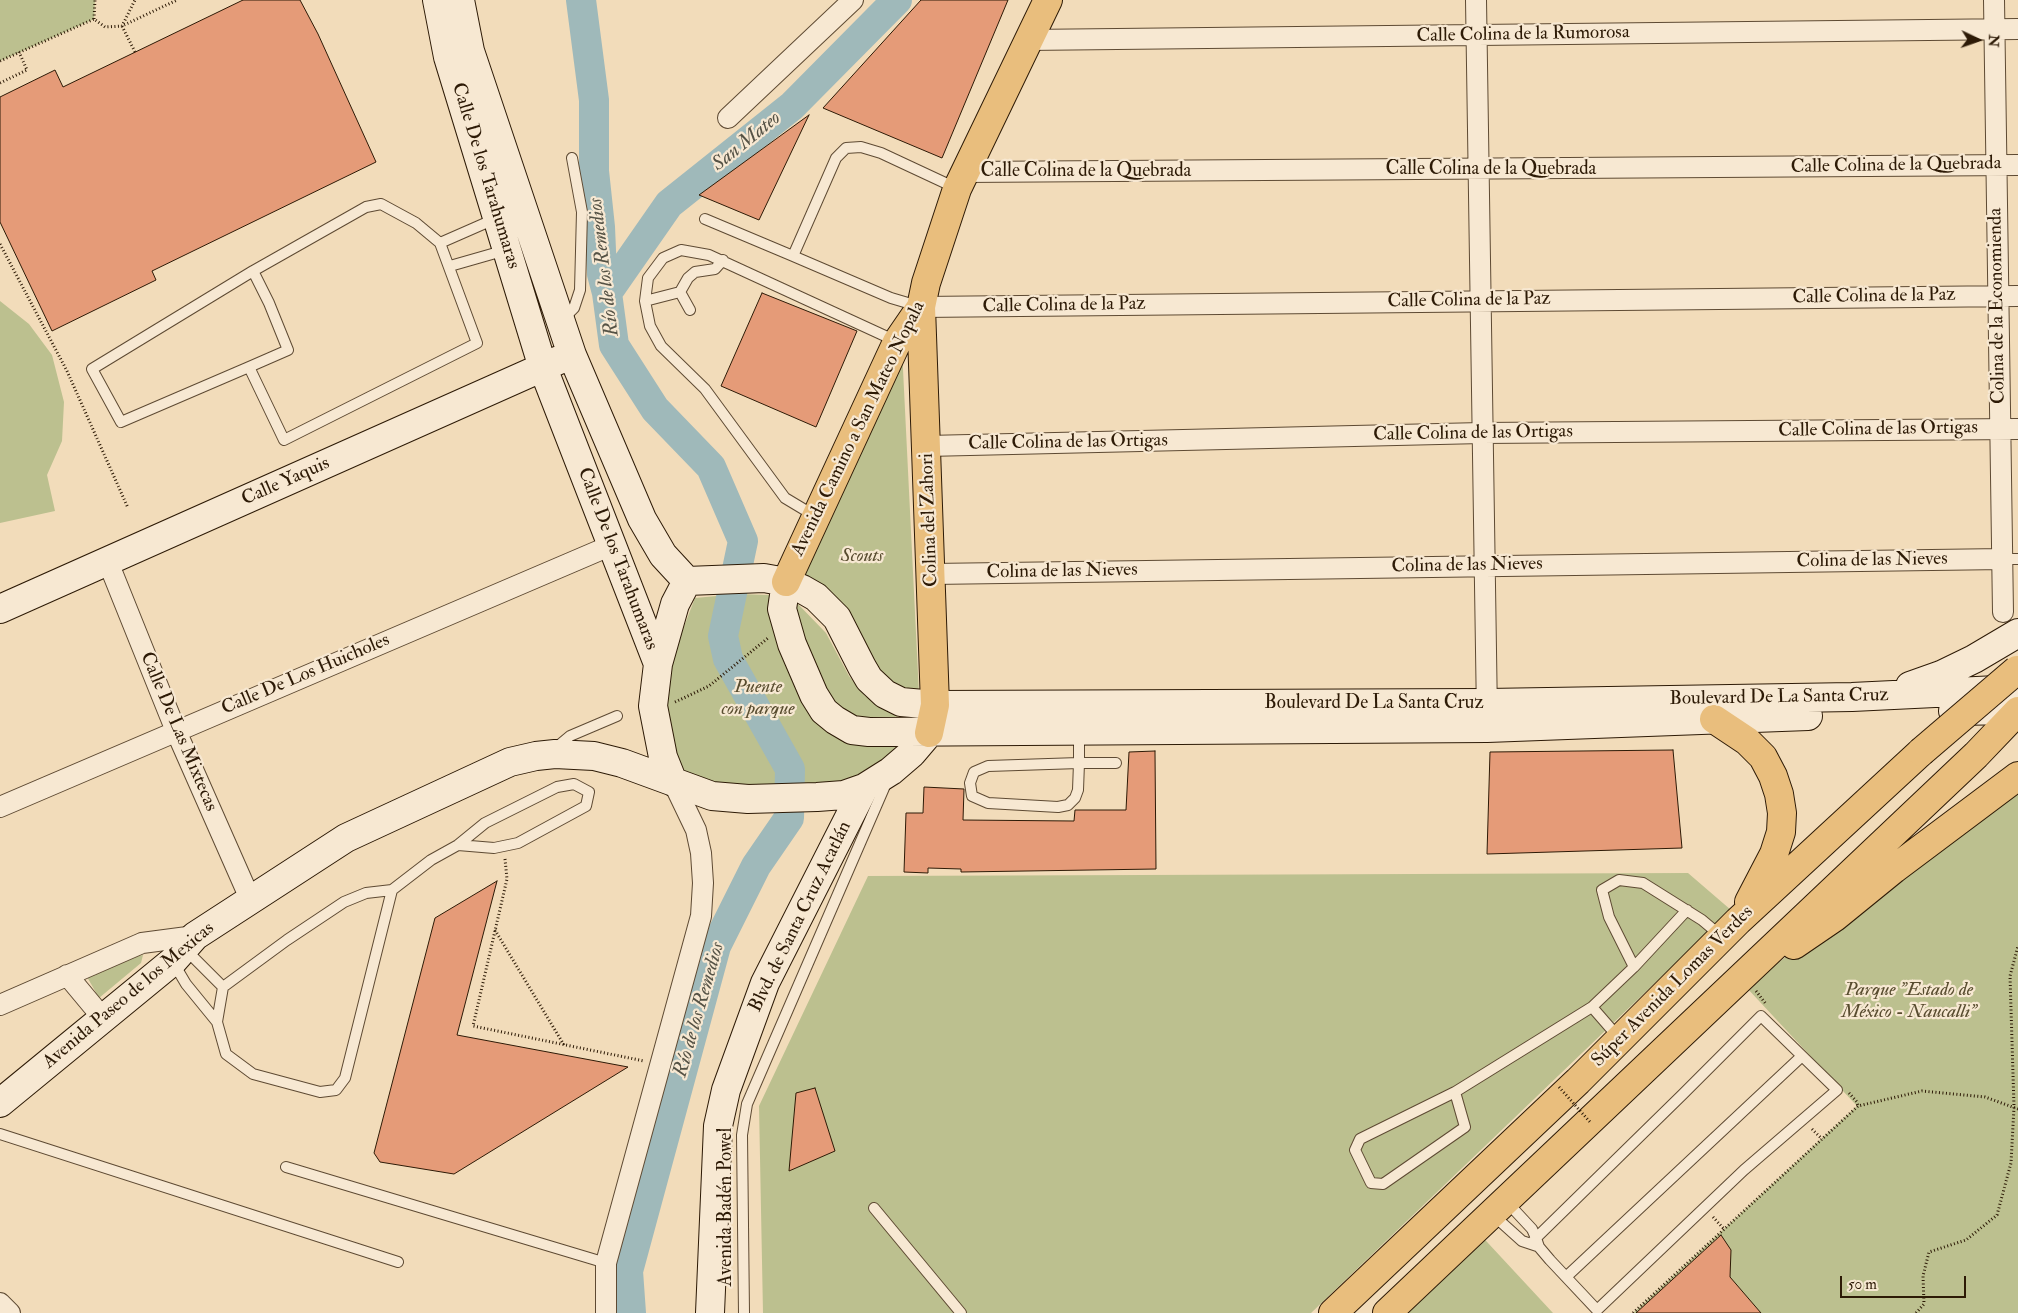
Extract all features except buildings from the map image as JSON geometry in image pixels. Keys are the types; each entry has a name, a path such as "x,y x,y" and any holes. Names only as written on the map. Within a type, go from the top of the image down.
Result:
{"main road":[{"name":"Calle De los Tarahumaras","path":"437,0 448,57 543,368 658,664"},
{"name":"Calle De los Tarahumaras","path":"460,0 470,51 572,355 642,519 663,555 687,581 675,604 658,664"},
{"name":"Avenida Camino a San Mateo Nopala","path":"775,580 816,516 897,342 921,307 926,283 961,180 1027,40 1048,0"},
{"name":"Colina del Zahori","path":"921,307 932,574 935,705 929,733"},
{"name":"Calle Yaquis","path":"0,609 572,355"},
{"name":"Boulevard De La Santa Cruz","path":"775,580 786,624 805,675 824,711 852,730 892,734 1079,731 1487,716 1852,697 2018,676"},
{"name":"Boulevard De La Santa Cruz","path":"687,581 775,580 816,597 837,618 862,667 885,694 900,702 935,705 1714,720 2018,711"},
{"path":"1852,697 1910,686 1941,675 1974,659 2011,623"},
{"path":"658,664 653,706 663,757 673,782 712,796 748,799 817,798 844,795 864,788 891,771 912,753 929,733"},
{"name":"Súper Avenida Lomas Verdes","path":"1333,1313 1620,1039 1730,929 1921,752 2018,676"},
{"name":"Súper Avenida Lomas Verdes","path":"1387,1313 1976,755 2018,711"},
{"path":"1714,720 1747,741 1763,757 1773,776 1782,814 1781,832 1774,854 1730,929"},
{"name":"Avenida Paseo de los Mexicas","path":"0,1103 184,949 251,901 346,838 366,827 510,762 536,756 555,754 594,756 673,782"},
{"path":"1741,977 1778,956 1835,917 1902,863 2018,776"},
{"name":"Blvd. de Santa Cruz Acatlán","path":"710,1313 718,1126 726,1090 765,983 864,788"}],"street":[{"path":"728,118 854,0"},
{"path":"1476,0 1487,716"},
{"name":"Colina de la Economienda","path":"1994,0 1996,165 2008,296 2011,623"},
{"name":"Calle Colina de la Rumorosa","path":"1027,40 2018,29"},
{"name":"Calle Colina de la Quebrada","path":"961,180 1478,170 2018,165"},
{"name":"Calle Colina de la Paz","path":"921,307 2008,296"},
{"name":"Calle Colina de las Ortigas","path":"927,446 1482,433 2009,428"},
{"name":"Calle De Los Huicholes","path":"0,807 612,545"},
{"name":"Colina de las Nieves","path":"932,574 2010,559"},
{"name":"Calle De Las Mixtecas","path":"108,562 176,731 251,901"},
{"path":"606,1313 606,1263 701,916 703,883 701,853 696,830 673,782"},
{"path":"0,1004 142,943 184,949"},
{"path":"67,975 102,1017"},
{"path":"0,1303 10,1313"}],"lane":[{"path":"793,256 836,158 846,148 861,147 961,180"},
{"path":"561,321 574,308 580,290 582,212 572,158"},
{"path":"249,367 284,440 477,343 440,243 416,223 381,204 366,207 253,271 92,369 121,422 288,350 269,303 253,271"},
{"path":"440,243 498,218"},
{"path":"705,219 891,298 921,307"},
{"path":"450,266 507,249"},
{"path":"816,516 785,498 705,389 660,346 650,326 645,301 648,278 663,258 681,250 723,260 897,342"},
{"path":"645,301 680,292 688,278 695,272 715,269 723,260"},
{"path":"680,292 690,310"},
{"path":"555,754 558,746 570,736 617,716"},
{"path":"1079,731 1079,763 1078,790 1075,798 1068,805 1058,807 988,803 972,796 970,783 974,772 988,766 1079,763 1116,763"},
{"name":"Avenida Badén Powel","path":"744,1313 742,1135 747,1104 891,771"},
{"path":"217,1022 224,988 287,940 344,902 366,893 392,890 431,860 458,845 485,823 557,786 574,784 589,792 586,806 570,817 518,843 494,848 458,845"},
{"path":"1634,967 1609,917 1602,890 1619,880 1643,883 1687,910 1730,929"},
{"path":"184,949 186,984 217,1022 226,1054 253,1074 320,1092 336,1090 345,1078 392,890"},
{"path":"1456,1092 1465,1127 1383,1184 1371,1183 1355,1150 1360,1139 1456,1092 1592,1006 1634,967 1687,910"},
{"path":"184,949 224,988"},
{"path":"1592,1006 1620,1039"},
{"path":"1498,1207 1532,1229 1535,1243 1598,1310 1744,1170 1837,1090 1761,1016 1535,1243"},
{"path":"1566,1277 1802,1056"},
{"path":"0,1134 398,1262"},
{"path":"286,1167 606,1263"},
{"path":"1498,1207 1522,1241 1535,1243"},
{"path":"874,1208 960,1313"}],"path":[{"path":"94,0 94,19"},
{"path":"122,26 136,0"},
{"path":"94,19 105,27 122,26 177,0"},
{"path":"0,61 94,19"},
{"path":"122,26 135,52"},
{"path":"0,83 27,70 19,52"},
{"path":"0,244 67,370 128,508"},
{"path":"0,254 5,253"},
{"path":"653,706 669,704 709,686 750,652"},
{"path":"504,846 507,879 472,1026 660,1064"},
{"path":"495,929 564,1045"},
{"path":"1916,1313 1924,1304 1923,1276 1929,1252 1966,1240 1998,1215 2011,1163 2016,1108 2010,976 2018,946"},
{"path":"1559,1087 1590,1122"},
{"path":"1633,1313 1858,1106 1922,1091 1985,1097 2016,1108"}],"green space":[{"path":"0,0 95,0 94,19 0,61"},
{"path":"0,301 29,324 52,355 64,402 62,441 47,475 55,511 0,523"},
{"name":"Scouts","path":"902,349 919,694 892,689 799,575"},
{"name":"Puente con parque","path":"738,594 769,595 797,603 826,633 849,676 865,696 904,721 898,755 838,790 805,790 693,782 670,756 666,698 673,655 695,598"},
{"name":"Parque \"Estado de México - Naucalli\"","path":"2018,782 2018,1313 1633,1313 1857,1106 1746,987"},
{"path":"1688,873 1731,910 1311,1313 763,1313 759,1106 868,876"},
{"path":"143,955 141,963 99,998 86,975 100,966"},
{"path":"1475,1229 1553,1313 1387,1313"}],"waterway":[{"name":"Río de los Remedios","path":"581,0 594,100 594,171 600,227 602,274 607,293 614,345 655,409 711,467 743,541 723,636 728,659 790,769 789,818 756,866 716,946 628,1271 631,1313"},
{"name":"San Mateo","path":"607,293 669,204 792,106 897,0"}]}
